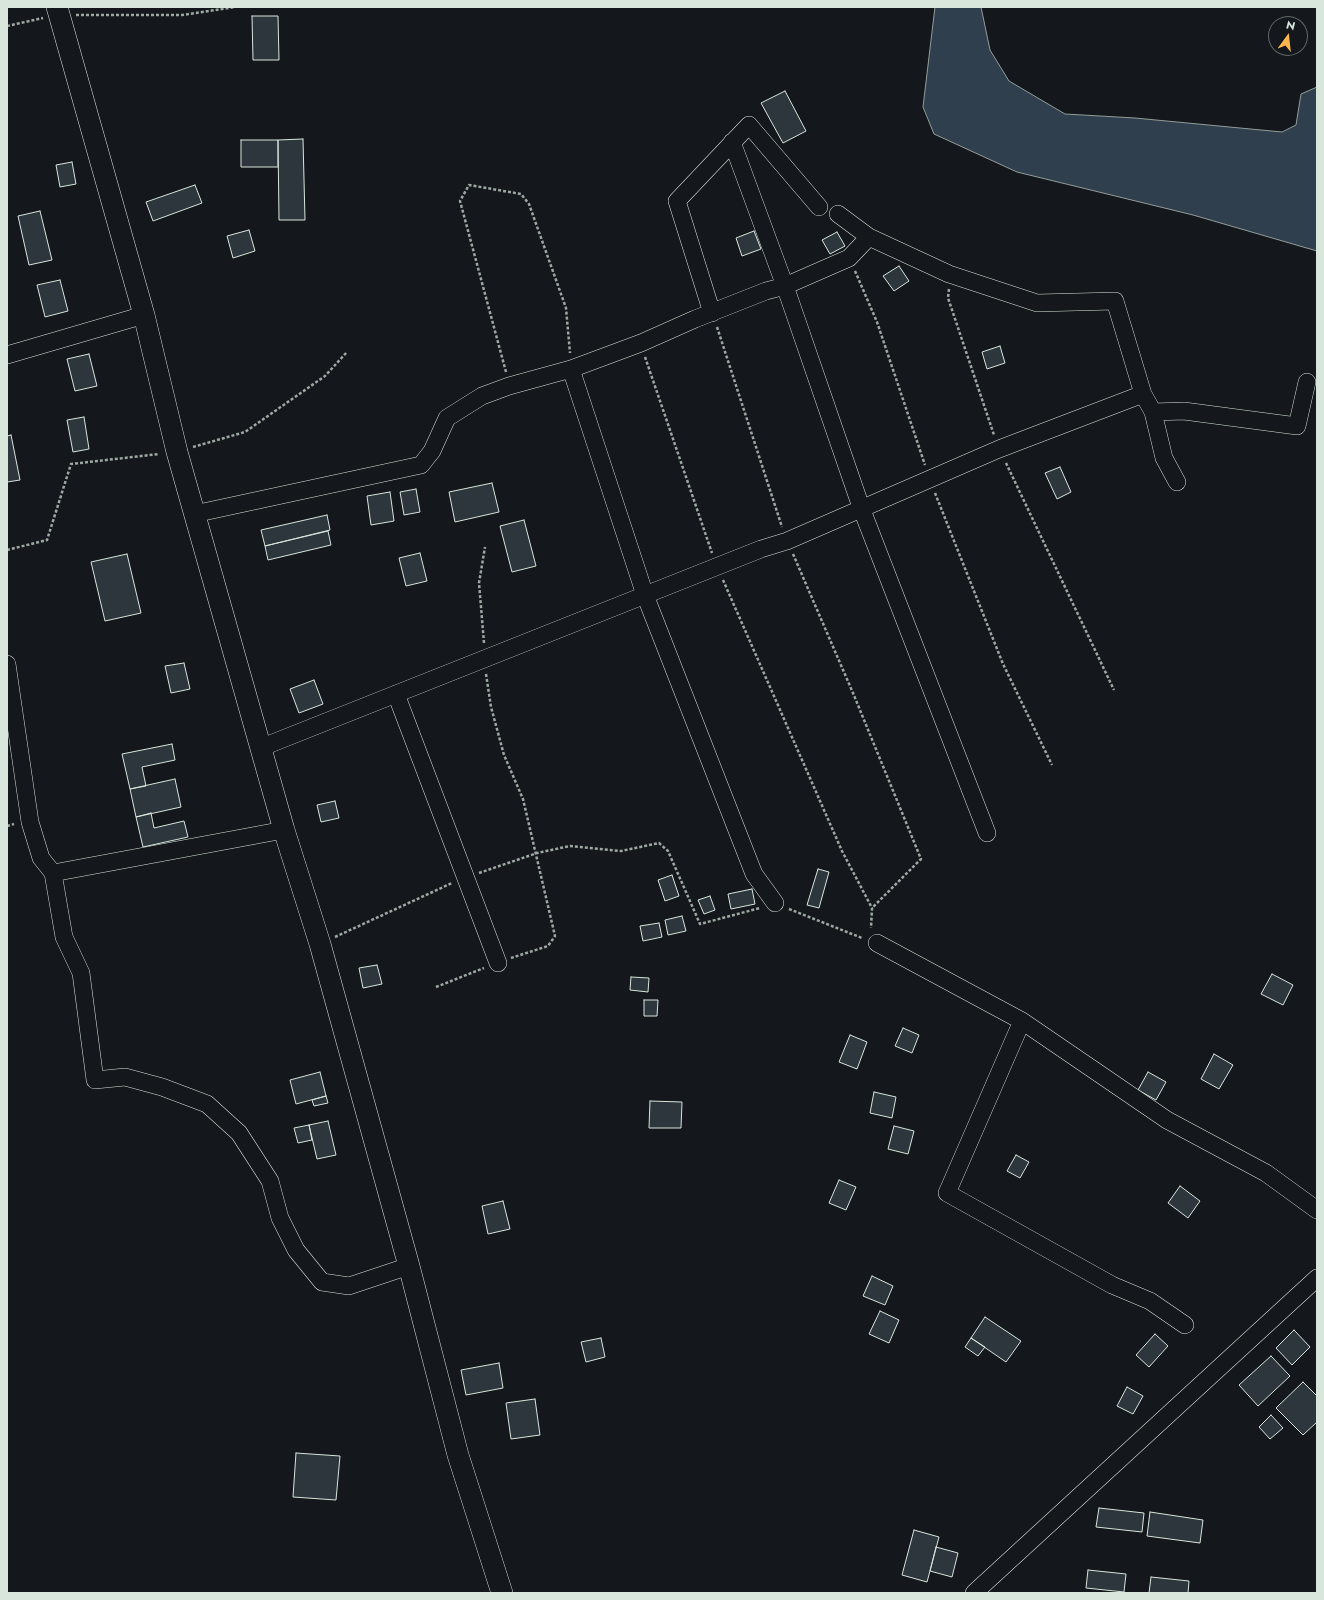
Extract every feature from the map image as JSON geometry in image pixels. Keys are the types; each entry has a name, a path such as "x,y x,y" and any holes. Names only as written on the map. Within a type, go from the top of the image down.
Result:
{"main road":[{"path":"58,11 144,315 176,452 260,748 320,944 409,1266 458,1455 502,1593"}],"street":[{"path":"712,313 677,201 749,125 819,207"},
{"path":"732,142 786,286 862,510 987,833"},
{"path":"838,214 869,237 949,274 1037,303 1115,301 1143,394 1153,412 1164,458 1177,482"},
{"path":"194,514 421,465 432,451 447,418 482,396 509,386 571,369 641,343 766,291 786,286 849,258 869,237"},
{"path":"7,355 144,315"},
{"path":"571,369 645,595 754,874 775,903"},
{"path":"1153,412 1184,411 1297,426 1307,382"},
{"path":"260,748 645,595 787,541 862,510 999,449 1143,394"},
{"path":"7,664 30,822 41,858 53,873 64,937 81,973 95,1080 125,1076 162,1087 207,1104 238,1133 270,1181 280,1218 296,1250 322,1282 349,1286 409,1266"},
{"path":"396,694 498,963"},
{"path":"53,873 284,830"},
{"path":"874,942 1022,1021 1167,1120 1266,1173 1317,1210"},
{"path":"1022,1021 948,1193 1112,1285 1150,1301 1185,1325"},
{"path":"974,1593 1317,1278"}],"path":[{"path":"7,26 58,11 182,15 235,7"},
{"path":"509,386 460,201 469,185 521,194 529,204 566,308 571,369"},
{"path":"849,258 878,322 930,479 1003,664 1052,765"},
{"path":"949,274 948,298 999,449 1114,690"},
{"path":"712,313 787,541 853,693 922,859 872,908"},
{"path":"320,944 465,877 537,853 570,846 621,851 659,843 668,851 700,924 775,903 874,942 872,908 842,851 717,567 641,343"},
{"path":"7,550 47,540 71,464 176,452 245,432 326,376 347,352"},
{"path":"436,987 498,963 548,946 555,936 537,853 523,799 504,755 491,707 484,659 485,634 479,583 485,546"}],"water":[{"path":"935,7 981,7 990,50 1009,81 1065,114 1135,118 1282,132 1296,125 1301,94 1317,87 1317,251 1193,215 1017,172 934,134 923,107"}],"building":[{"path":"252,16 278,16 279,60 253,60"},
{"path":"785,91 806,131 783,143 761,103"},
{"path":"303,139 305,220 279,220 278,140"},
{"path":"241,140 278,140 278,167 241,167"},
{"path":"72,162 76,184 60,187 56,165"},
{"path":"195,185 202,203 153,221 146,202"},
{"path":"40,211 52,260 29,265 18,216"},
{"path":"249,230 255,251 233,258 227,236"},
{"path":"754,231 761,249 742,256 736,238"},
{"path":"837,232 845,246 830,254 822,240"},
{"path":"899,266 909,281 894,291 883,276"},
{"path":"60,280 68,311 45,317 37,285"},
{"path":"1000,346 1005,363 987,369 982,352"},
{"path":"89,354 97,386 75,391 67,359"},
{"path":"84,417 89,449 73,452 67,420"},
{"path":"11,435 20,480 7,482 7,436"},
{"path":"1060,467 1071,492 1057,499 1045,473"},
{"path":"492,483 499,512 455,522 449,492"},
{"path":"416,489 420,512 404,515 400,492"},
{"path":"390,492 394,521 371,525 367,496"},
{"path":"327,515 330,530 265,546 261,530"},
{"path":"524,520 536,566 512,572 500,526"},
{"path":"328,531 331,545 268,560 265,546"},
{"path":"420,553 427,581 406,586 399,558"},
{"path":"127,554 141,613 105,621 91,562"},
{"path":"184,663 190,689 171,693 165,666"},
{"path":"314,680 323,704 299,713 290,689"},
{"path":"172,744 175,760 142,767 146,786 130,789 122,754"},
{"path":"175,779 181,807 136,817 130,789"},
{"path":"335,801 339,818 321,822 317,805"},
{"path":"151,813 154,828 184,821 188,837 143,847 136,817"},
{"path":"818,869 829,872 819,908 807,905"},
{"path":"672,875 679,896 665,901 658,880"},
{"path":"752,889 755,904 731,909 728,894"},
{"path":"710,896 715,910 704,914 698,900"},
{"path":"682,916 686,931 668,935 665,920"},
{"path":"659,923 662,937 643,941 640,926"},
{"path":"377,965 382,984 363,988 359,968"},
{"path":"1272,974 1293,985 1283,1005 1261,994"},
{"path":"631,977 649,978 648,992 630,990"},
{"path":"644,1000 658,1000 657,1016 644,1016"},
{"path":"903,1028 919,1035 912,1053 895,1046"},
{"path":"850,1035 867,1042 857,1069 839,1062"},
{"path":"1214,1054 1233,1065 1219,1089 1201,1079"},
{"path":"320,1072 326,1096 296,1104 290,1080"},
{"path":"1148,1072 1166,1082 1156,1100 1138,1090"},
{"path":"874,1092 896,1097 892,1118 870,1113"},
{"path":"326,1096 328,1103 314,1106 312,1100"},
{"path":"650,1101 682,1102 681,1128 649,1128"},
{"path":"328,1121 336,1155 317,1159 309,1125"},
{"path":"309,1125 312,1140 298,1143 294,1128"},
{"path":"894,1126 914,1131 908,1154 888,1149"},
{"path":"1016,1155 1029,1162 1020,1178 1007,1171"},
{"path":"839,1180 856,1187 846,1210 829,1203"},
{"path":"1180,1186 1200,1201 1188,1218 1168,1203"},
{"path":"503,1201 510,1229 488,1234 482,1206"},
{"path":"872,1276 893,1286 885,1305 863,1296"},
{"path":"880,1311 899,1320 889,1343 869,1334"},
{"path":"985,1317 1021,1341 1006,1362 971,1338"},
{"path":"1294,1330 1310,1347 1292,1365 1276,1348"},
{"path":"1155,1334 1168,1346 1149,1367 1136,1355"},
{"path":"601,1338 605,1357 586,1362 581,1342"},
{"path":"971,1338 985,1347 978,1356 965,1347"},
{"path":"1271,1356 1290,1376 1258,1406 1239,1385"},
{"path":"499,1363 503,1388 466,1395 461,1370"},
{"path":"1303,1382 1317,1396 1317,1422 1303,1435 1276,1408"},
{"path":"1127,1387 1143,1396 1133,1414 1117,1406"},
{"path":"535,1399 540,1435 511,1439 506,1403"},
{"path":"1271,1415 1283,1428 1270,1439 1259,1427"},
{"path":"296,1453 340,1456 336,1500 293,1497"},
{"path":"1099,1508 1144,1513 1142,1532 1096,1527"},
{"path":"1150,1512 1203,1520 1200,1543 1147,1536"},
{"path":"914,1530 939,1537 927,1582 902,1575"},
{"path":"936,1547 958,1553 952,1577 930,1571"},
{"path":"1088,1570 1126,1574 1124,1592 1086,1588"},
{"path":"1151,1577 1189,1581 1188,1593 1149,1593"}]}
